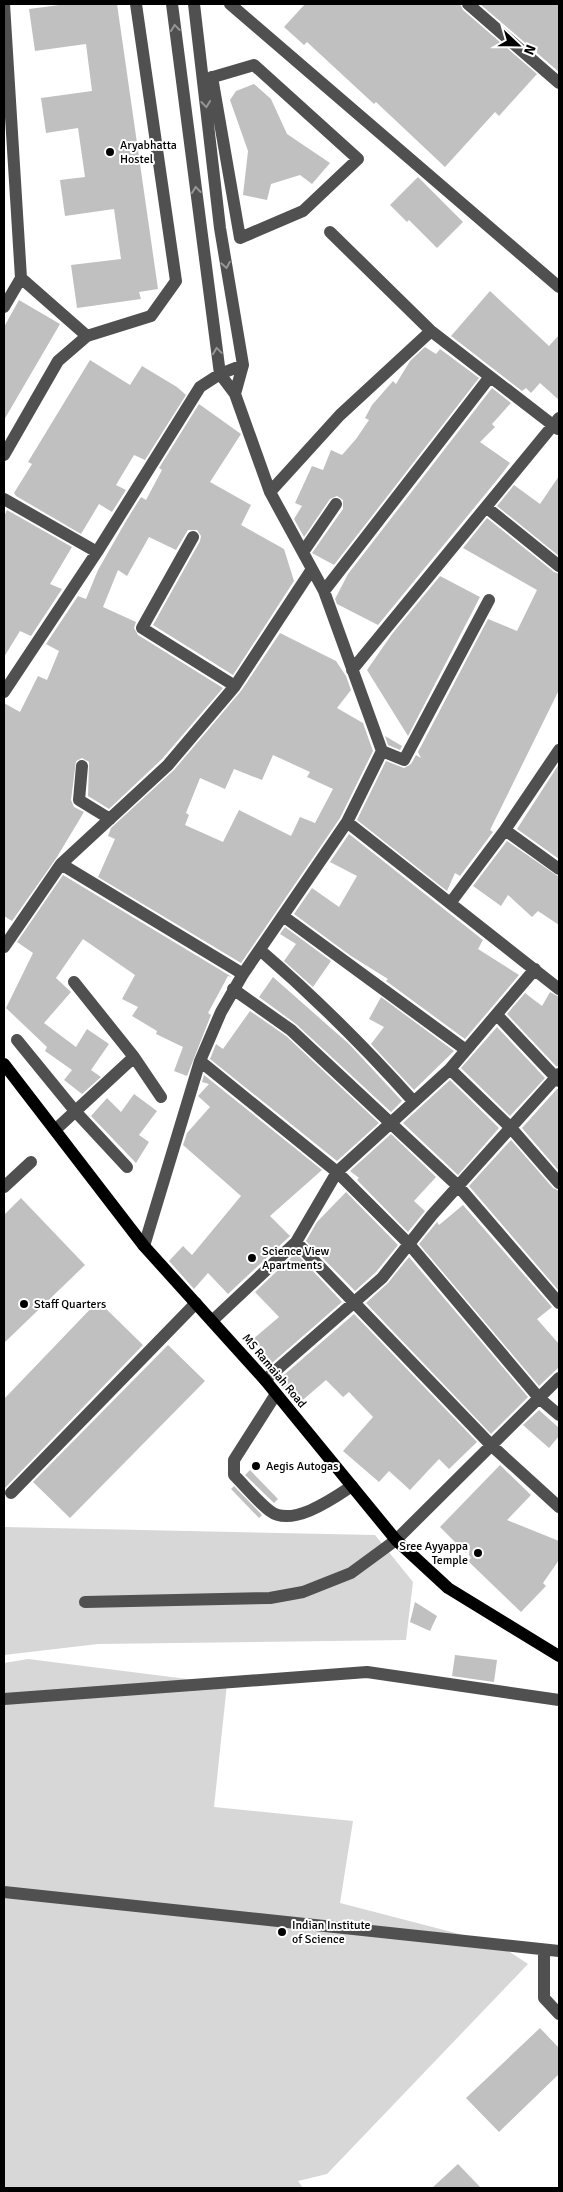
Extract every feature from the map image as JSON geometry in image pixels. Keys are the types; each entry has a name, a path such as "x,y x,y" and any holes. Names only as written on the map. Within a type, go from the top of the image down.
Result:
{"main road":[{"name":"MS Ramaiah Road","path":"4,1064 144,1246 265,1380 396,1540 448,1588 559,1656"}],"street":[{"path":"4,4 21,278 4,307"},
{"path":"4,455 58,361 87,336 151,316 176,281 136,4"},
{"path":"144,1246 200,1061 232,989 347,822 382,751 324,591 270,492 235,394 220,374 172,4"},
{"path":"194,4 208,79 240,238 303,211 358,160 254,65 208,79"},
{"path":"230,4 559,287"},
{"path":"468,4 559,83"},
{"path":"208,79 220,228 243,365 235,394"},
{"path":"330,232 431,331 489,378 557,424 352,670"},
{"path":"21,278 87,336"},
{"path":"270,492 340,414 431,331"},
{"path":"4,692 97,552 200,387 220,374 243,365"},
{"path":"324,591 489,378"},
{"path":"4,499 97,552"},
{"path":"303,552 336,504"},
{"path":"486,507 559,566"},
{"path":"193,537 142,628 235,686"},
{"path":"4,946 61,864 168,765 235,686 312,569"},
{"path":"382,751 404,760 489,600"},
{"path":"450,902 505,830 559,750"},
{"path":"82,766 79,800 110,819"},
{"path":"347,822 559,989"},
{"path":"505,830 559,869"},
{"path":"61,864 243,974"},
{"path":"283,916 466,1050"},
{"path":"260,950 315,998 364,1045 414,1102"},
{"path":"212,1320 296,1242 338,1172 450,1069 535,969"},
{"path":"74,982 134,1057 161,1098"},
{"path":"232,989 291,1030 459,1188 559,1303"},
{"path":"265,1380 382,1278 432,1215 459,1188 558,1077 497,1015"},
{"path":"17,1040 76,1111 127,1167"},
{"path":"55,1130 134,1057"},
{"path":"200,1061 338,1172 409,1244 539,1398 559,1415"},
{"path":"450,1069 511,1128 559,1183"},
{"path":"4,1187 31,1162"},
{"path":"296,1242 491,1444 559,1507"},
{"path":"11,1493 196,1303"},
{"path":"85,1602 270,1598 303,1592 351,1572 396,1540 559,1378"},
{"path":"276,1394 234,1460 234,1476 272,1513 289,1516 323,1506 352,1486"},
{"path":"4,1699 367,1672 559,1700"},
{"path":"4,1892 559,1951"},
{"path":"544,1950 544,1998 559,2014"}],"shaded area":[{"path":"4,1527 375,1535 413,1582 406,1640 98,1644 4,1655"},
{"path":"28,1659 227,1684 214,1807 353,1821 340,1903 498,1944 528,1964 327,2174 298,2181 303,2188 4,2188 4,1663"}],"building":[{"name":"Aryabhatta Hostel","path":"67,4 117,4 158,289 139,292 141,299 77,308 71,265 121,259 114,209 65,216 60,180 85,177 78,128 46,133 41,98 92,91 86,44 35,51 29,9"},
{"path":"305,4 460,4 463,10 537,74 499,116 495,112 445,167 376,102 374,104 307,42 304,45 284,27"},
{"path":"480,4 559,4 559,72"},
{"path":"254,84 271,99 287,134 330,163 312,184 300,175 271,184 267,200 243,195 248,151 230,100 236,91"},
{"path":"418,177 463,222 437,248 409,220 407,222 390,205"},
{"path":"490,291 549,346 559,335 559,400 540,383 531,393 526,388 522,391 451,336"},
{"path":"19,300 60,324 4,420 4,327"},
{"path":"425,347 436,354 440,349 479,378 334,565 312,553 343,509 343,500 337,496 330,499 304,537 294,519 302,506 295,503 312,466 323,470 331,450 342,455 369,420 365,418 372,405 393,381 396,384 410,361"},
{"path":"90,360 130,385 142,366 177,387 186,395 145,460 134,455 116,485 126,490 112,512 99,504 81,534 16,496 14,493 32,464 28,462"},
{"path":"492,388 511,403 492,424 495,427 480,442 510,463 378,625 337,604 335,599 348,574"},
{"path":"199,404 241,434 210,482 251,505 241,525 284,549 294,581 233,675 153,625 200,541 201,536 197,530 188,530 176,550 149,537 127,576 118,570 103,607 136,622 134,628 138,635 223,688 162,759 109,809 88,796 89,762 82,758 76,761 71,800 74,807 84,812 57,857 12,921 4,916 4,703 20,712 38,676 47,680 59,651 46,644 78,596 86,599 98,570 126,521 141,497 146,500 162,470 159,468"},
{"path":"559,476 559,556 497,506 514,485 540,504"},
{"path":"7,510 72,547 50,584 62,589 31,636 20,631 4,657 4,516"},
{"path":"487,518 559,574 559,690 490,830 493,832 460,876 455,873 447,891 357,820 386,761 404,768 411,764 416,755 421,758 418,752 488,619 517,631 537,590 463,548"},
{"path":"440,576 480,597 408,736 367,670 392,634"},
{"path":"280,633 336,661 346,676 351,690 337,708 363,723 373,751 340,818 241,963 98,877 115,839 108,836 111,828 174,770 241,691","holes":["273,755 310,772 307,777 333,789 315,823 300,817 291,836 239,810 223,842 185,825 189,815 186,813 200,778 225,789 234,769 262,780"]},
{"path":"385,736 402,746 400,750 388,745"},
{"path":"559,764 559,859 517,829"},
{"path":"349,834 483,940 478,949 519,975 465,1039 386,981 388,979 351,956 294,914 312,888 339,907 357,876 330,862"},
{"path":"507,841 559,877 559,925 538,911 532,917 508,895 501,906 473,886"},
{"path":"63,875 232,977 228,976 208,1013 211,1015 187,1076 174,1071 183,1047 156,1034 157,1031 132,1016 138,1007 122,999 135,975 83,939 56,978 71,992 44,1023 76,1047 87,1029 109,1044 91,1070 101,1077 82,1094 64,1080 72,1070 45,1051 47,1047 6,1008 33,953 17,942"},
{"path":"285,927 331,961 313,987 284,961 296,944 280,934"},
{"path":"273,977 349,1044 402,1101 391,1112 296,1024 259,997"},
{"path":"550,992 559,997 559,1066 556,1066 507,1014 525,993 542,1006"},
{"path":"381,997 454,1051 414,1090 371,1044 384,1027 369,1019"},
{"path":"250,1011 286,1036 379,1123 337,1161 210,1059 216,1044 223,1049"},
{"path":"497,1027 545,1078 510,1116 461,1068"},
{"path":"204,1075 322,1170 270,1216 290,1236 228,1294 208,1273 194,1289 169,1261 183,1246 192,1255 241,1196 183,1145 187,1133 210,1107 198,1096 209,1084 202,1082"},
{"path":"450,1080 499,1128 458,1175 403,1123"},
{"path":"559,1089 559,1171 522,1128"},
{"path":"134,1094 157,1111 139,1135 149,1142 136,1163 91,1116 107,1098 121,1112"},
{"path":"391,1134 436,1177 414,1201 425,1211 408,1232 357,1180 359,1178 350,1171"},
{"path":"511,1140 553,1188 559,1191 559,1291 469,1186"},
{"path":"346,1192 398,1245 376,1272 355,1291 306,1241 317,1222"},
{"name":"Staff Quarters","path":"21,1198 85,1265 4,1343 4,1215"},
{"path":"463,1205 552,1307 537,1319 559,1344 559,1367 539,1386 419,1244 437,1222 439,1225"},
{"path":"296,1253 342,1302 272,1363 252,1340 279,1317 255,1292"},
{"path":"409,1257 528,1397 491,1434 366,1303 388,1283"},
{"path":"98,1301 143,1345 4,1489 4,1399"},
{"path":"354,1314 477,1442 449,1469 439,1459 410,1490 389,1471 379,1482 343,1451 373,1417 349,1392 343,1397 326,1380 297,1405 277,1381"},
{"path":"168,1345 205,1381 70,1518 33,1482"},
{"path":"539,1410 559,1428 559,1436 549,1448 523,1425"},
{"path":"500,1465 531,1495 507,1520 559,1541 559,1560 543,1583 546,1586 521,1612 468,1561 471,1558 469,1555 470,1544 466,1553 440,1527"},
{"path":"250,1470 278,1499 274,1503 245,1475"},
{"path":"234,1486 262,1515 259,1518 231,1489"},
{"path":"415,1602 437,1616 430,1631 410,1622"},
{"path":"455,1655 497,1660 494,1682 452,1676"},
{"path":"540,2028 559,2048 559,2074 499,2132 466,2098"},
{"path":"458,2164 481,2188 432,2188"}],"place":[{"name":"Aryabhatta Hostel","path":"110,152"},
{"name":"Science View Apartments","path":"252,1258"},
{"name":"Staff Quarters","path":"24,1304"},
{"name":"Aegis Autogas","path":"256,1466"},
{"name":"Sree Ayyappa Temple","path":"478,1553"},
{"name":"Indian Institute of Science","path":"282,1932"}]}
